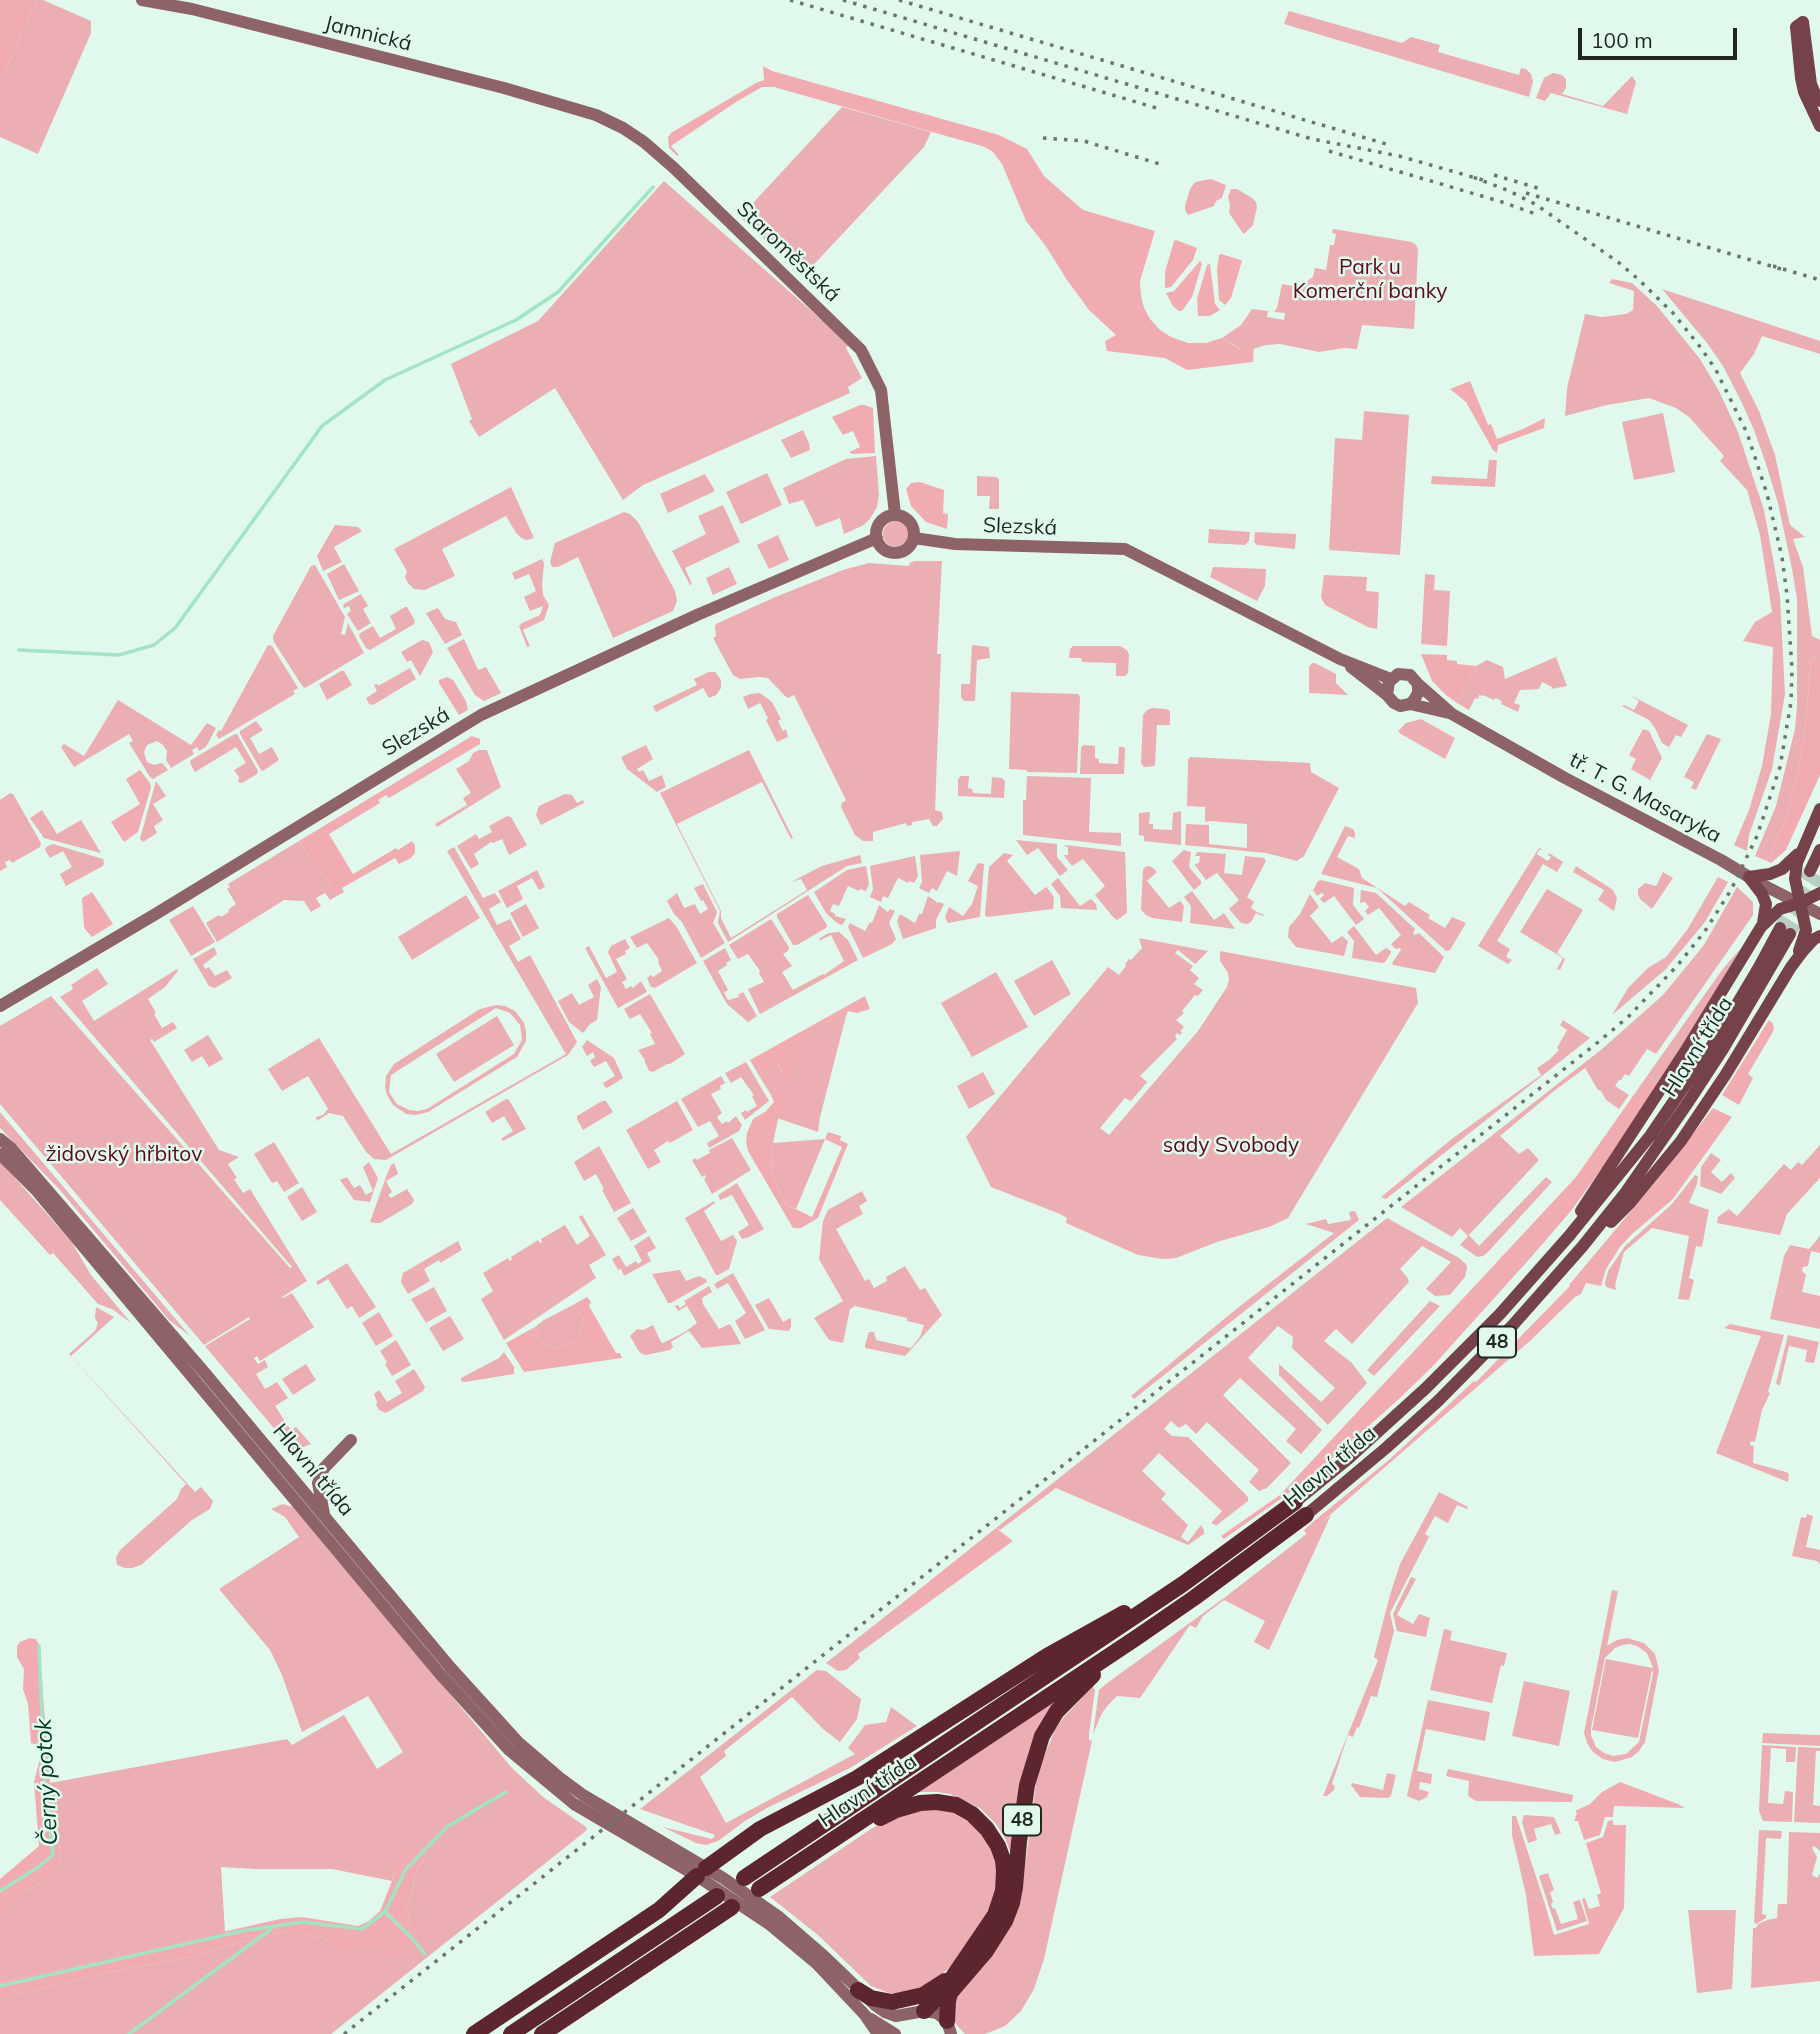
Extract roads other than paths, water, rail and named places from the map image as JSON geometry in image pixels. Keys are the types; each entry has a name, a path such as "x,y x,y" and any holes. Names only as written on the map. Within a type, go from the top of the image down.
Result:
{"highway":[{"name":"48","path":"744,1878 1183,1584 1295,1502"},
{"name":"Hlavní třída","path":"759,1889 1136,1638 1306,1515"},
{"name":"48","path":"474,2034 659,1910 701,1872 760,1829 857,1778 1047,1656 1110,1620 1183,1584"},
{"name":"48","path":"949,2028 947,2001 950,1993 986,1951 1005,1921 1012,1903 1027,1785 1042,1736 1068,1698 1136,1638"},
{"name":"48","path":"810,1855 884,1816 913,1804 932,1802 956,1805 972,1814 987,1829 998,1846 1004,1865 1004,1884 995,1915 942,1993 919,2013"},
{"path":"511,2034 717,1886"},
{"path":"542,2034 732,1907"},
{"name":"48","path":"858,1990 879,2000 908,2000 923,1995 944,1982 959,1968"}],"main road":[{"name":"Jamnická","path":"142,0 192,9 465,77 544,100"},
{"path":"1819,120 1804,92 1801,78 1796,27 1803,22 1811,84 1820,101"},
{"name":"Staroměstská","path":"544,100 596,115 644,142 688,181 861,350 881,390 895,514"},
{"path":"901,515 910,521 914,538 908,547 898,552 887,551 879,543 877,527 884,518 901,515"},
{"name":"Slezská","path":"0,1006 481,715 720,605 877,538"},
{"name":"Slezská","path":"914,538 955,544 1125,549 1340,659"},
{"path":"1340,659 1391,679"},
{"path":"1340,659 1387,695 1394,704 1400,706 1410,704 1417,696 1418,684 1410,676 1398,674 1388,684 1387,695"},
{"name":"tř. T. G. Masaryka","path":"1418,684 1452,715 1820,914"},
{"name":"tř. T. G. Masaryka","path":"1410,704 1452,715"},
{"name":"48","path":"1559,1274 1630,1203 1681,1142 1791,967 1801,948 1806,930 1795,879 1797,863 1820,809"},
{"path":"1810,871 1820,850"},
{"name":"48","path":"1757,881 1782,869 1800,851"},
{"path":"1757,881 1766,904 1762,927"},
{"name":"48","path":"1295,1502 1366,1443 1432,1382 1500,1314 1546,1262 1762,927 1780,909 1800,904 1820,893"},
{"name":"Hlavní třída","path":"1306,1515 1438,1401 1559,1274 1626,1192 1668,1133 1723,1049 1785,931 1650,1136 1546,1262"},
{"name":"48","path":"1791,967 1814,939 1820,936"},
{"name":"Hlavní třída","path":"0,1139 20,1158 442,1658 509,1732 604,1816"},
{"name":"Hlavní třída","path":"0,1154 81,1243 440,1674 523,1763 574,1804 604,1816"},
{"path":"324,1515 318,1483 324,1468 351,1440"},
{"path":"604,1816 701,1872 717,1886 774,1921 824,1956 885,2012 896,2016 937,2013 949,2028"},
{"path":"774,1921 865,2015 878,2034"},
{"path":"865,2015 898,2034 904,2024 919,2013"}],"waterway":[{"path":"19,650 119,655 154,645 175,628 322,426 385,380 516,320 558,292 653,187"},
{"name":"Černý potok","path":"0,1891 53,1855 45,1785 39,1646"},
{"path":"0,1986 242,1931 303,1922 362,1929 385,1912 406,1869 448,1826 506,1792"},
{"path":"385,1912 425,1954"},
{"path":"129,2034 271,1929"}],"tunnel":[{"path":"1780,928 1810,871"},
{"path":"1790,934 1820,876"}],"railway":[{"path":"790,0 1160,109"},
{"path":"843,0 1312,139 1399,156 1483,180"},
{"path":"899,0 1386,144"},
{"path":"1043,138 1084,141 1163,165"},
{"path":"1329,151 1536,214"},
{"path":"1494,175 1541,189"},
{"path":"344,2034 1597,1043 1628,1017 1677,966 1705,931 1731,890 1757,836 1780,767 1791,702 1792,669 1782,557 1767,494 1747,433 1716,370 1701,348 1673,313 1638,279 1535,204 1473,177"},
{"path":"1526,193 1781,269"},
{"path":"1773,266 1820,280"}],"park label":[{"name":"Park u Komerční banky","path":"1370,280"},
{"name":"sady Svobody","path":"1231,1146"},
{"name":"židovský hřbitov","path":"124,1155"}]}
